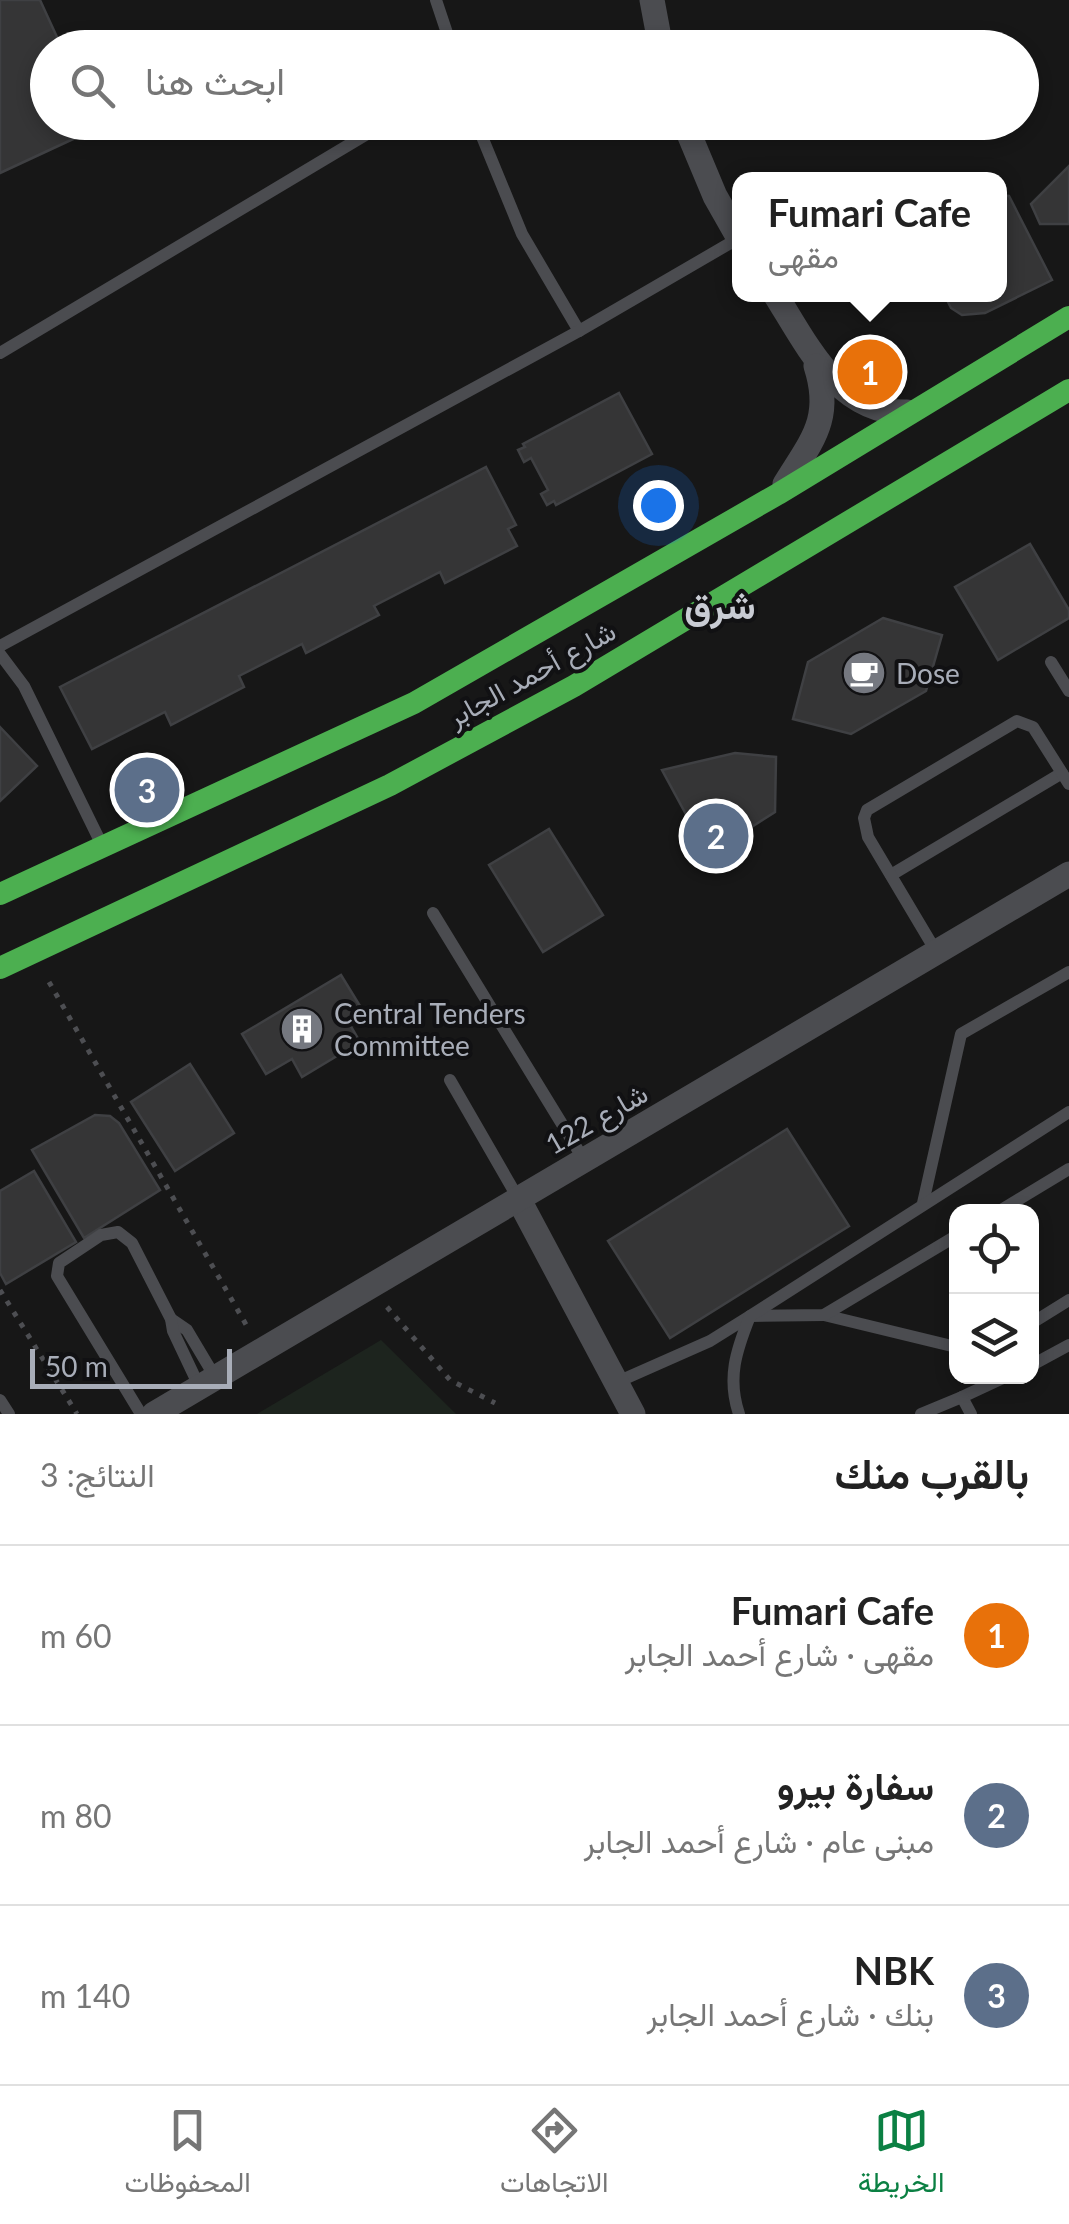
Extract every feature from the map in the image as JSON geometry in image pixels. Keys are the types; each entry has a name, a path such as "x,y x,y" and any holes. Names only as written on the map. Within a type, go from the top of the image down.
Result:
{"main road":[{"name":"شارع أحمد الجابر","path":"0,894 414,703 778,494 907,412 1069,317"},
{"name":"شارع أحمد الجابر","path":"0,968 390,785 558,695 1069,390"}],"street":[{"path":"652,0 658,30"},
{"path":"692,140 732,226"},
{"path":"780,302 811,352 856,401 872,409 907,412"},
{"path":"778,494 822,419 825,398 811,352"},
{"name":"شارع 122","path":"154,1414 1069,874"},
{"path":"518,1198 634,1414"}],"lane":[{"path":"436,0 446,30"},
{"path":"0,353 356,140"},
{"path":"483,140 522,234 579,331"},
{"path":"0,646 579,331 732,243"},
{"path":"0,654 24,686 104,848"},
{"path":"1050,662 1069,691"},
{"path":"891,875 1065,779 1033,727 1017,721 874,802 864,818 865,828 891,875 938,954"},
{"path":"433,913 584,1160"},
{"path":"923,1203 961,1034 1069,972"},
{"path":"450,1080 518,1198"},
{"path":"615,1383 710,1341 1069,1112"},
{"path":"1011,1204 1069,1169"},
{"path":"141,1414 57,1276 59,1263 100,1235 118,1232 132,1243 172,1319 187,1330 207,1382"},
{"path":"824,1315 949,1240"},
{"path":"1039,1319 1069,1300"},
{"path":"750,1316 824,1315 949,1344"},
{"path":"739,1414 731,1384 736,1350 750,1316"},
{"path":"1039,1361 1069,1345"},
{"path":"920,1414 990,1384"},
{"path":"962,1397 971,1414"},
{"path":"0,1400 9,1414"}],"path":[{"path":"33,953 261,1350"},
{"path":"369,1287 450,1380 495,1403"},
{"path":"0,1290 76,1414"}],"shaded area":[{"path":"381,1340 456,1414 257,1414"}],"building":[{"path":"0,0 40,0 54,30 30,30 30,140 71,140 0,173"},
{"path":"1069,166 1069,224 1040,224 1031,204"},
{"path":"1009,196 1052,280 985,313 962,315 948,302 1007,302"},
{"path":"619,393 652,454 556,505 554,501 547,505 541,494 548,490 531,458 524,462 518,450"},
{"path":"486,467 516,525 508,529 517,546 445,583 440,572 374,606 379,615 306,653 302,644 239,676 244,687 171,725 165,712 92,749 60,687"},
{"path":"1030,544 1069,610 1069,618 998,660 955,587"},
{"path":"883,618 942,635 926,691 851,734 793,719 808,662"},
{"path":"0,727 37,766 0,801"},
{"path":"735,753 776,757 775,812 708,855 662,770"},
{"path":"549,829 603,915 543,952 489,865"},
{"name":"Central Tenders Committee","path":"341,975 365,1014 349,1023 360,1042 302,1077 292,1059 266,1074 242,1034"},
{"path":"190,1064 234,1133 175,1171 131,1102"},
{"path":"95,1115 110,1116 119,1123 160,1190 84,1238 32,1150"},
{"path":"787,1129 849,1226 670,1338 608,1241"},
{"path":"34,1171 76,1242 6,1284 0,1273 0,1191"}],"traffic: fast":[{"path":"0,894 414,703 778,494 1069,317"},
{"path":"0,968 390,785 574,686 1069,390"}],"place":[{"name":"Fumari Cafe","path":"870,372"},
{"name":"Dose","path":"864,673"},
{"name":"NBK","path":"147,790"},
{"name":"سفارة بيرو","path":"716,836"},
{"name":"Central Tenders Committee","path":"302,1029"}],"district":[{"name":"شرق","path":"720,604"}]}
